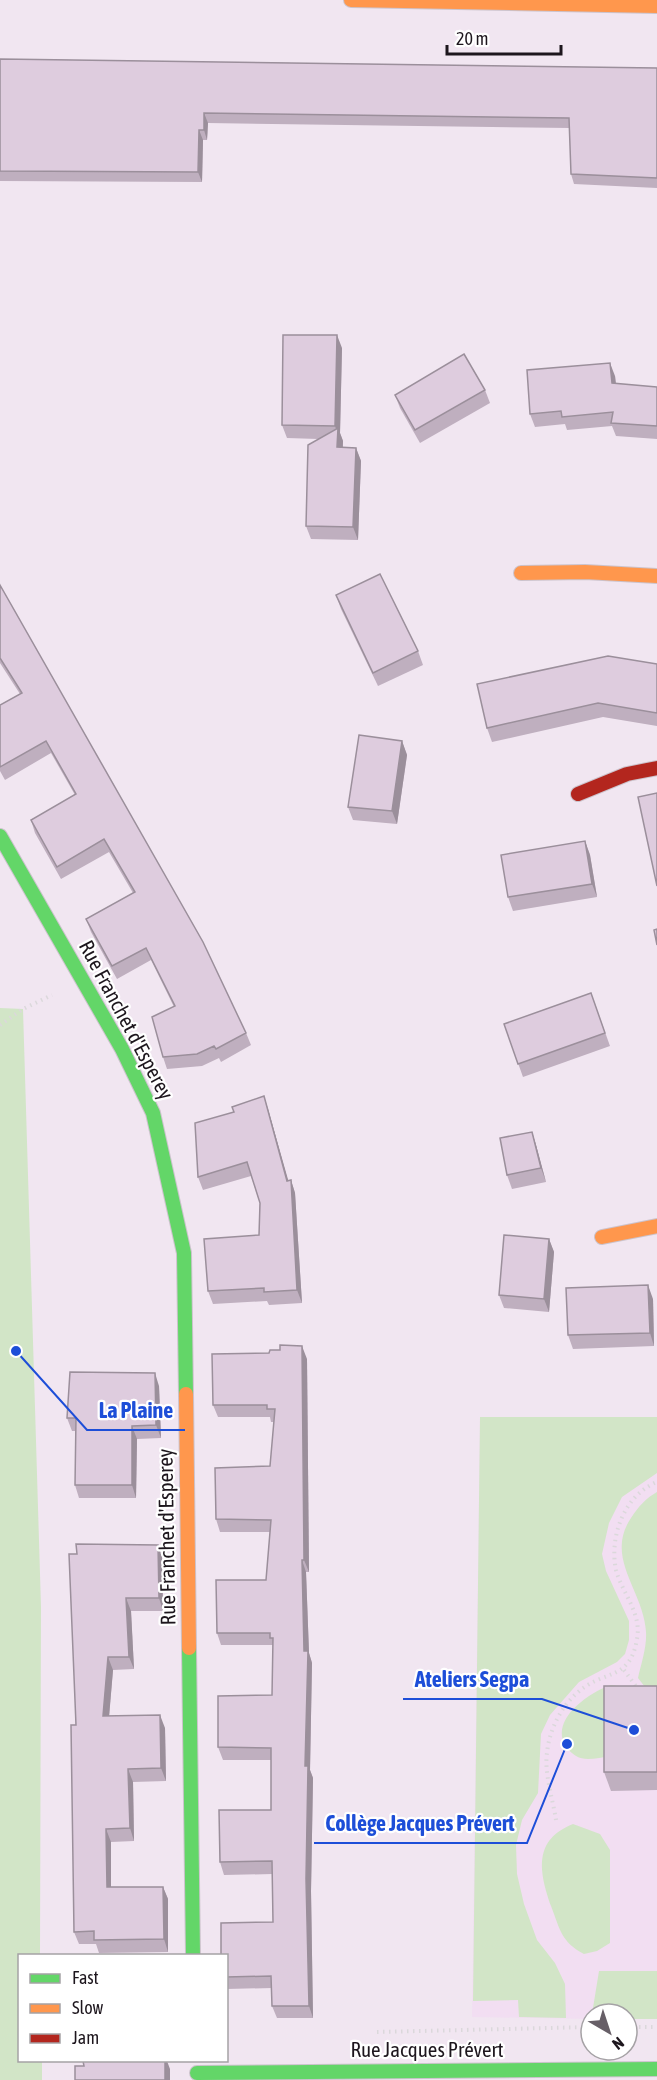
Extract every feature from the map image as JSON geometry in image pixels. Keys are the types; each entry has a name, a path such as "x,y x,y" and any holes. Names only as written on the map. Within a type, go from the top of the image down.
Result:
{"street":[{"path":"351,0 657,6"},
{"path":"521,573 585,572 657,576"},
{"path":"578,794 627,774 657,768"},
{"name":"Rue Franchet d'Esperey","path":"0,836 122,1049 153,1113 184,1253 193,1954"},
{"path":"602,1237 657,1226"},
{"name":"Rue Jacques Prévert","path":"196,2071 657,2069"}],"path":[{"path":"0,1025 22,1009 82,980"},
{"path":"556,1820 546,1756 551,1731 577,1692 624,1670 634,1656 638,1636 637,1619 616,1571 617,1529 624,1512 636,1495 657,1482"},
{"path":"624,1670 644,1699"},
{"path":"369,2032 579,2027"},
{"path":"639,2027 657,2027"}],"shaded area":[{"path":"480,1417 657,1417 657,2019 639,2019 639,2002 579,2002 579,2019 472,2017"}],"green space":[{"path":"0,1008 23,1009 41,1607 40,1954 18,1954 18,2062 42,2062 42,2080 0,2080"},
{"path":"480,1417 657,1417 657,1473 622,1497 609,1523 602,1554 606,1571 629,1621 629,1640 625,1654 617,1662 579,1682 550,1715 541,1734 538,1793 522,1820 516,1845 517,1874 524,1904 537,1940 555,1963 565,1984 566,2018 519,2017 518,2000 473,2001"},
{"path":"657,1492 657,1690 645,1687 638,1678 645,1649 646,1632 644,1617 623,1561 622,1547 624,1533 636,1510"},
{"path":"611,1685 619,1686 628,1692 611,1756 588,1759 576,1756 568,1749 563,1738 562,1728 566,1718 582,1701"},
{"path":"573,1824 600,1834 610,1850 610,1943 597,1951 584,1954 570,1945 562,1934 547,1893 542,1869 545,1848 551,1839"},
{"path":"599,1971 657,1971 657,2019 639,2019 639,2002 594,2002"}],"building":[{"path":"0,59 657,68 657,178 571,174 569,118 204,113 204,130 199,130 198,172 0,171"},
{"path":"283,335 337,335 335,426 282,425"},
{"path":"464,354 485,390 415,430 395,395"},
{"path":"610,363 612,383 657,387 657,426 611,423 613,412 562,417 561,411 530,414 527,370"},
{"path":"338,428 337,447 356,448 353,527 306,526 308,445"},
{"path":"380,574 418,651 373,673 336,595"},
{"path":"0,585 203,942 246,1033 216,1049 214,1046 197,1054 163,1057 152,1017 175,1006 146,948 112,966 86,919 135,892 104,839 57,867 31,820 76,794 46,741 0,767 0,705 22,693 0,658"},
{"path":"608,656 657,664 657,713 598,703 487,728 477,684"},
{"path":"359,735 402,741 392,811 348,807"},
{"path":"657,793 657,886 638,797"},
{"path":"585,841 592,884 508,897 501,855"},
{"path":"657,929 657,945 654,930"},
{"path":"591,993 605,1033 518,1064 504,1024"},
{"path":"264,1096 287,1181 291,1180 297,1290 264,1292 264,1288 208,1291 204,1239 259,1235 260,1203 247,1162 198,1177 195,1123 234,1112 232,1107"},
{"path":"532,1132 541,1168 507,1175 500,1138"},
{"path":"504,1235 549,1239 544,1299 499,1295"},
{"path":"648,1285 650,1333 568,1335 566,1288"},
{"path":"280,1345 302,1346 304,1560 302,1560 304,1651 308,1651 305,1766 308,1766 306,1879 309,2006 272,2006 271,1976 228,1977 228,1954 221,1954 221,1923 273,1922 272,1861 220,1862 219,1810 271,1810 271,1748 218,1747 218,1696 272,1695 273,1638 270,1638 270,1633 217,1633 216,1580 266,1580 271,1520 216,1519 215,1468 270,1466 275,1409 267,1409 267,1405 213,1405 212,1354 269,1353 270,1350 280,1350"},
{"path":"70,1372 155,1373 156,1425 132,1426 132,1485 75,1485 76,1418 67,1418"},
{"path":"76,1544 158,1545 159,1598 126,1598 129,1657 108,1657 103,1716 160,1715 161,1768 128,1769 130,1828 106,1829 107,1887 163,1887 164,1939 94,1940 94,1931 74,1932 71,1725 76,1725 69,1554 77,1554"},
{"path":"604,1686 657,1686 657,1772 604,1772"},
{"path":"83,2062 165,2062 165,2080 75,2080 75,2066 84,2066"}],"traffic: fast":[{"path":"0,836 122,1049 153,1113 184,1253 186,1394"},
{"path":"189,1648 193,1954"},
{"path":"197,2073 657,2069"}],"traffic: slow":[{"path":"351,0 657,6"},
{"path":"521,573 585,572 657,576"},
{"path":"602,1237 657,1226"},
{"path":"186,1394 189,1648"}],"traffic: jam":[{"path":"578,794 627,774 657,768"}],"place":[{"name":"La Plaine","path":"16,1351"},
{"name":"Ateliers Segpa","path":"634,1730"},
{"name":"Collège Jacques Prévert","path":"567,1744"}]}
